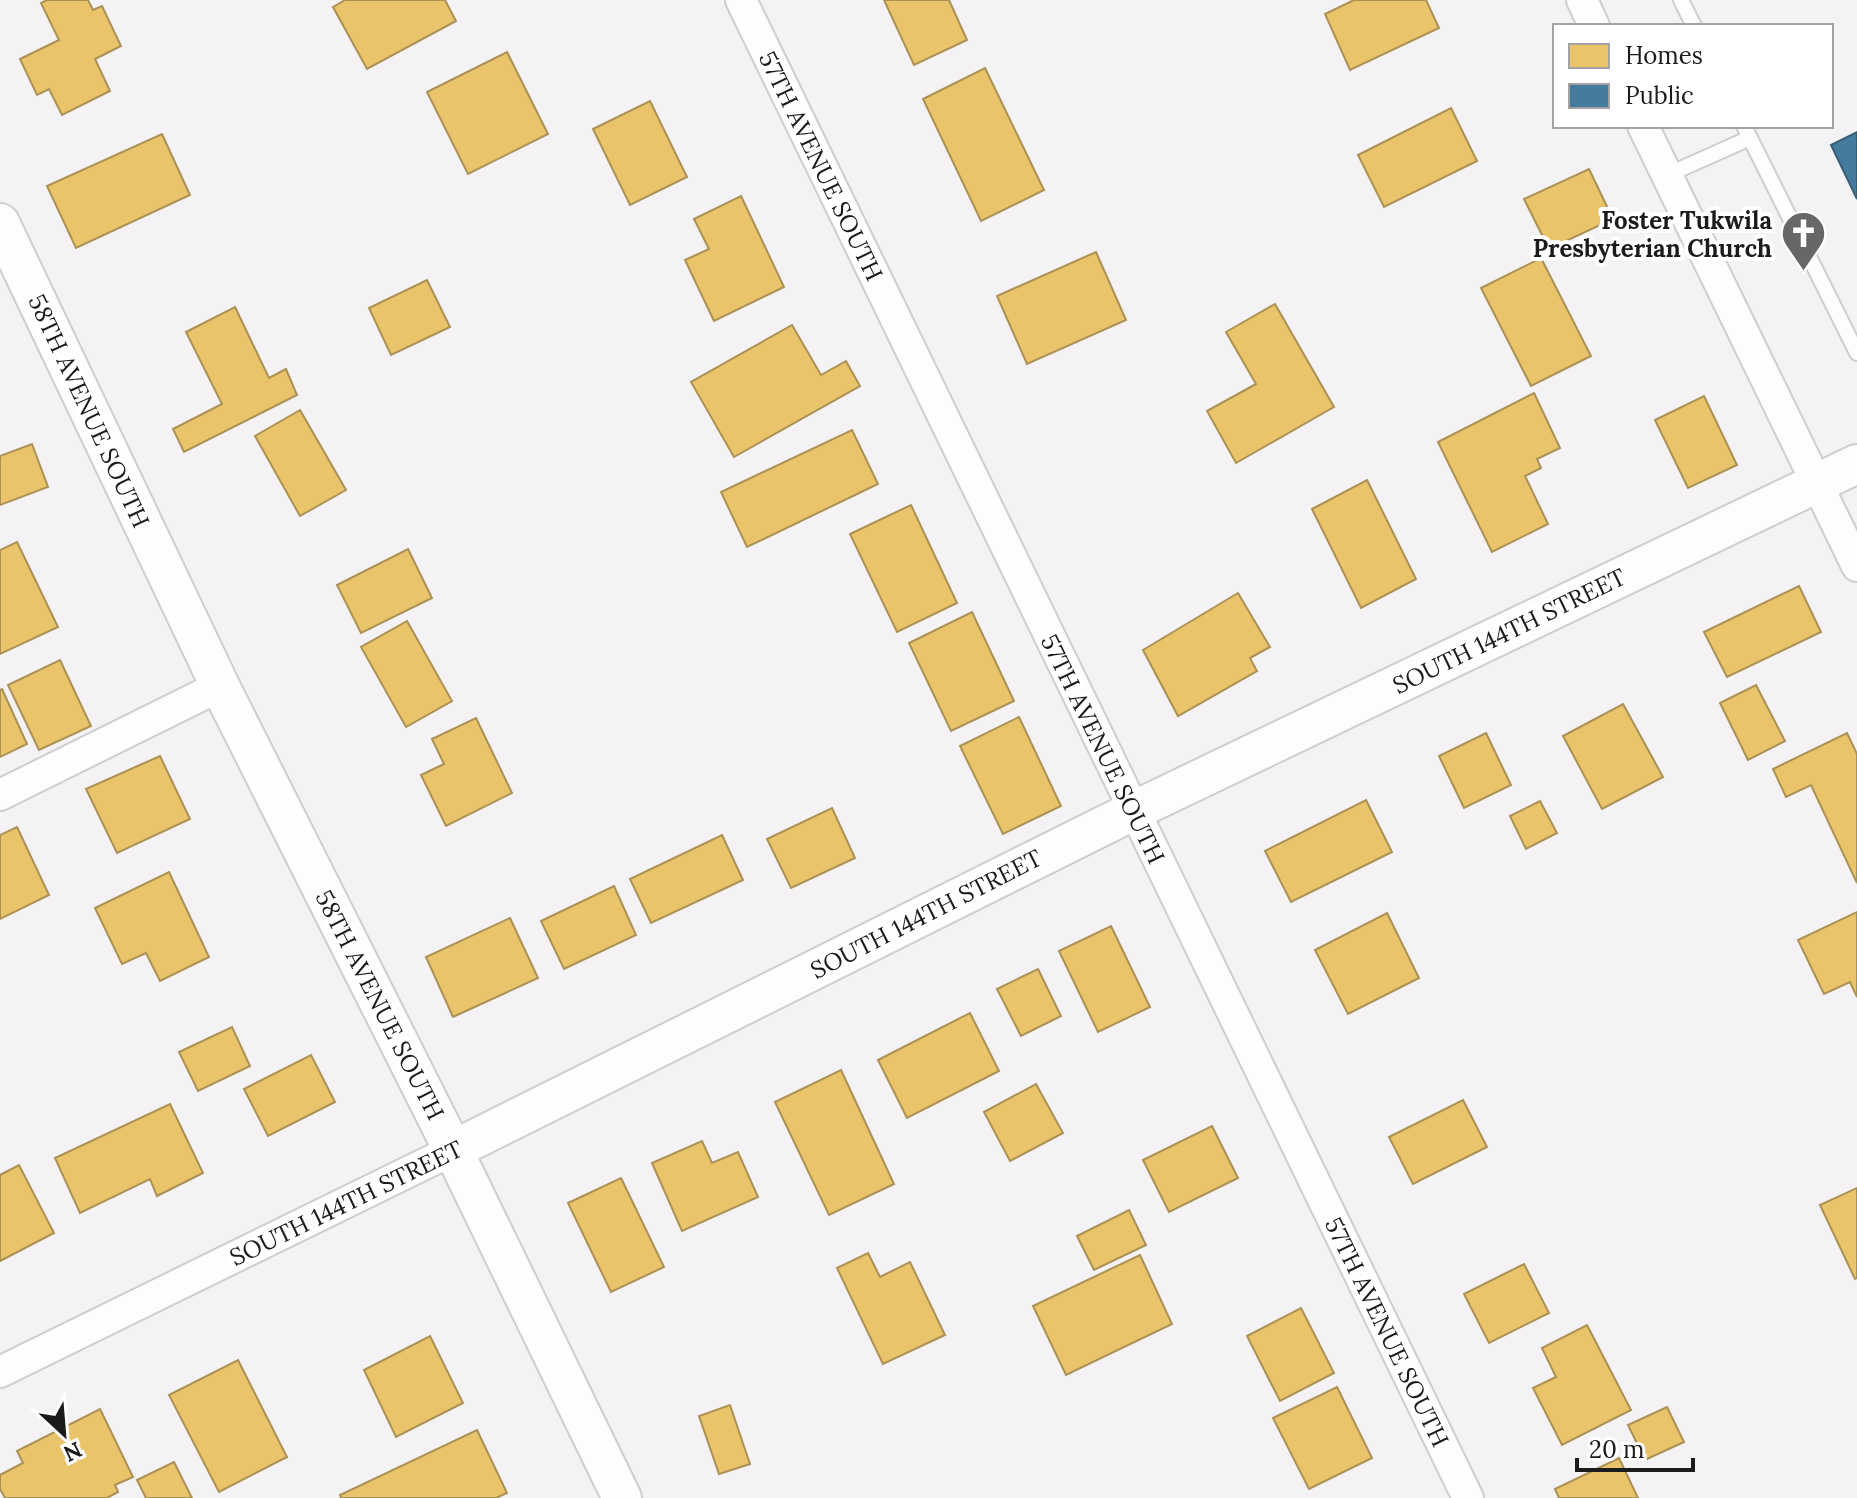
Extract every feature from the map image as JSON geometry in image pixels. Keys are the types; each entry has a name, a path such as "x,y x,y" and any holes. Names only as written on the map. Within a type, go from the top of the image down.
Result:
{"street":[{"name":"57TH AVENUE SOUTH","path":"741,0 1468,1498"},
{"path":"1582,0 1593,24"},
{"path":"1644,128 1857,566"},
{"name":"58TH AVENUE SOUTH","path":"0,223 220,686 453,1150 622,1498"},
{"name":"SOUTH 144TH STREET","path":"0,1372 1133,811 1857,464"},
{"path":"0,795 220,686"}],"lane":[{"path":"1681,0 1693,24"},
{"path":"1667,175 1747,132 1857,353"}],"building: Homes":[{"path":"47,0 88,0 93,10 102,6 121,46 95,59 110,91 62,115 49,89 37,95 20,59 59,40 41,3"},
{"path":"345,0 445,0 456,21 367,69 333,7"},
{"path":"884,0 949,0 967,40 914,65"},
{"path":"1354,0 1426,0 1439,28 1350,70 1325,14"},
{"path":"507,52 548,134 468,174 427,92"},
{"path":"985,68 1044,190 981,221 923,99"},
{"path":"650,101 687,177 630,205 593,129"},
{"path":"1451,108 1477,161 1384,207 1358,155"},
{"path":"162,134 190,195 76,248 47,186"},
{"path":"1589,169 1613,219 1549,249 1524,199"},
{"path":"741,196 784,287 714,321 685,260 709,249 694,219"},
{"path":"1096,252 1126,320 1027,364 997,296"},
{"path":"1541,258 1591,356 1531,386 1481,288"},
{"path":"427,280 450,327 391,355 369,308"},
{"path":"1275,304 1334,407 1236,463 1207,411 1256,384 1226,332"},
{"path":"235,307 269,378 286,369 297,395 184,452 173,429 222,404 186,332"},
{"path":"792,325 821,375 846,361 860,386 734,457 691,382"},
{"path":"1534,393 1560,448 1537,459 1541,468 1525,476 1548,524 1492,552 1438,442"},
{"path":"1704,396 1737,465 1688,488 1655,420"},
{"path":"300,410 346,490 300,516 255,436"},
{"path":"852,430 878,484 747,547 721,492"},
{"path":"32,444 48,487 0,505 0,456"},
{"path":"1367,480 1416,579 1361,608 1312,509"},
{"path":"911,505 957,603 897,632 850,534"},
{"path":"17,542 58,627 0,654 0,550"},
{"path":"408,549 432,598 361,633 337,585"},
{"path":"1799,586 1821,632 1727,677 1704,632"},
{"path":"1238,593 1270,647 1250,658 1257,671 1178,716 1143,650"},
{"path":"972,612 1014,701 951,731 909,643"},
{"path":"407,621 452,701 406,727 361,647"},
{"path":"60,660 91,726 39,750 8,685"},
{"path":"1756,685 1785,741 1748,760 1720,703"},
{"path":"0,690 27,744 0,757"},
{"path":"1623,704 1663,777 1602,809 1563,736"},
{"path":"1019,717 1061,806 1003,834 960,746"},
{"path":"476,718 512,793 446,826 421,775 444,764 432,739"},
{"path":"1486,733 1511,785 1464,808 1439,756"},
{"path":"1847,733 1857,754 1857,883 1811,785 1786,797 1773,769"},
{"path":"160,756 190,819 117,853 86,789"},
{"path":"1366,800 1392,852 1291,902 1265,851"},
{"path":"1540,801 1557,833 1526,849 1510,816"},
{"path":"832,808 855,858 791,888 767,839"},
{"path":"17,827 49,895 0,919 0,835"},
{"path":"722,835 743,880 651,923 630,879"},
{"path":"169,872 209,957 160,981 146,953 122,964 95,908"},
{"path":"614,886 636,935 564,969 541,921"},
{"path":"1857,912 1857,997 1850,982 1824,994 1798,940"},
{"path":"1387,913 1419,978 1348,1014 1315,950"},
{"path":"510,918 538,978 453,1017 426,957"},
{"path":"1111,926 1150,1007 1098,1032 1059,951"},
{"path":"1038,969 1061,1016 1021,1036 997,989"},
{"path":"970,1013 999,1071 907,1118 878,1060"},
{"path":"232,1027 250,1066 198,1091 179,1052"},
{"path":"311,1055 335,1102 268,1136 244,1089"},
{"path":"841,1070 894,1184 829,1215 775,1102"},
{"path":"1036,1084 1063,1133 1010,1161 984,1112"},
{"path":"1463,1100 1487,1147 1413,1184 1389,1137"},
{"path":"170,1104 203,1173 157,1196 150,1179 80,1213 55,1158"},
{"path":"1212,1126 1238,1178 1169,1212 1143,1160"},
{"path":"702,1141 712,1163 738,1152 758,1197 682,1231 652,1163"},
{"path":"19,1165 54,1233 0,1261 0,1175"},
{"path":"621,1178 664,1267 611,1292 568,1203"},
{"path":"1857,1188 1857,1278 1855,1279 1820,1205"},
{"path":"1129,1210 1146,1245 1094,1270 1077,1236"},
{"path":"868,1253 880,1277 910,1262 945,1335 883,1364 837,1268"},
{"path":"1140,1255 1172,1324 1066,1375 1033,1306"},
{"path":"1524,1264 1549,1313 1489,1343 1464,1294"},
{"path":"1301,1308 1334,1373 1280,1401 1247,1336"},
{"path":"1587,1325 1631,1410 1562,1445 1533,1388 1556,1377 1542,1348"},
{"path":"430,1336 463,1403 396,1437 364,1370"},
{"path":"238,1360 287,1457 219,1492 169,1395"},
{"path":"1337,1387 1372,1458 1309,1489 1273,1418"},
{"path":"730,1405 750,1464 719,1474 699,1416"},
{"path":"1667,1407 1684,1442 1645,1460 1628,1425"},
{"path":"100,1409 133,1477 115,1485 118,1492 107,1498 5,1498 0,1489 0,1475 23,1463 17,1451"},
{"path":"477,1430 507,1493 496,1498 341,1498 340,1495"},
{"path":"1619,1458 1638,1498 1559,1498 1555,1489"},
{"path":"174,1462 192,1498 146,1498 137,1480"}],"building: Public":[{"path":"1857,132 1857,199 1831,145"}],"place":[{"name":"Foster Tukwila Presbyterian Church","path":"1803,273"}]}
